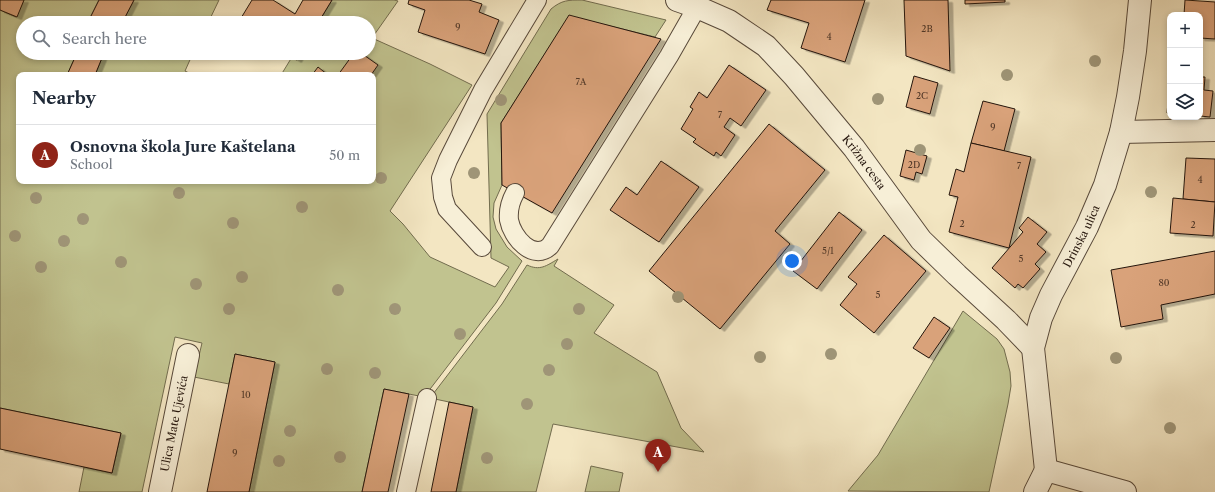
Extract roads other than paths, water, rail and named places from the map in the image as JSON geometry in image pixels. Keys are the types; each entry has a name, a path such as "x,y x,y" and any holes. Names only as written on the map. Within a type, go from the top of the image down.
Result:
{"street":[{"name":"Drinska ulica","path":"1046,470 1033,348 1040,318 1087,227 1105,185 1121,132 1128,97 1140,0"},
{"name":"Križna cesta","path":"687,3 729,21 766,46 794,76 854,148 921,240 1006,320 1033,348"},
{"path":"1121,132 1215,130"},
{"name":"Ulica Mate Ujevića","path":"160,492 188,355"},
{"path":"1035,492 1046,470 1125,492"}],"lane":[{"path":"482,247 447,209 443,198 441,178 448,160 483,90 537,0"},
{"path":"515,193 510,204 509,212 512,230 519,241 532,250 542,251 546,249 550,246 669,56 687,3"},
{"path":"406,492 427,398"}],"place":[{"name":"Osnovna škola Jure Kaštelana","path":"658,472"}]}
